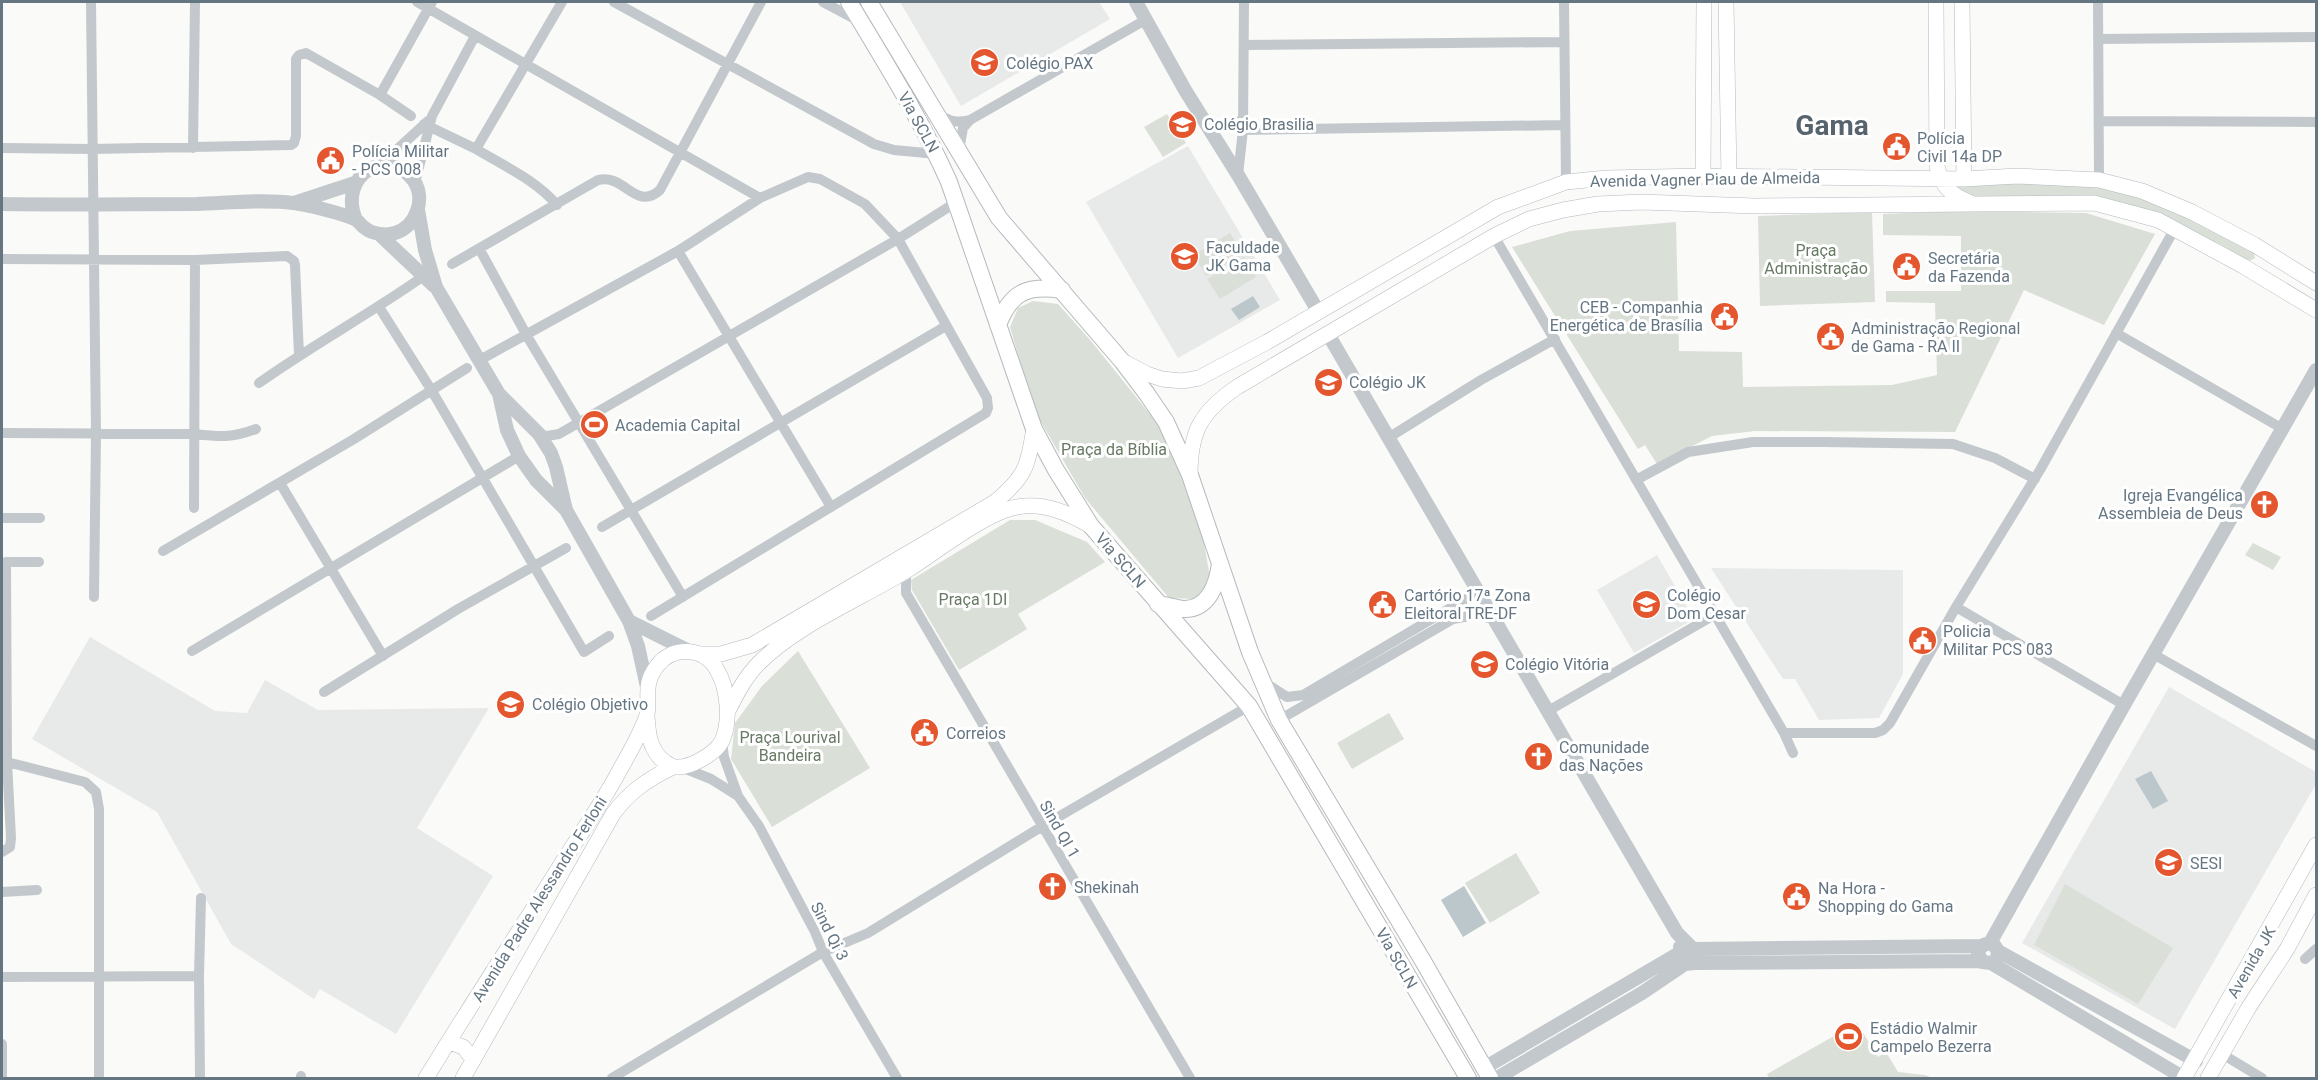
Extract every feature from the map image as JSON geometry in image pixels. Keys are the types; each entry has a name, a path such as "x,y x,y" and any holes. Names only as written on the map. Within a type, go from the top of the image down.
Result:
{"main road":[{"name":"Via SCLN","path":"849,2 920,119 950,182 1034,429 1056,470 1091,526 1249,706 1468,1078"},
{"name":"Via SCLN","path":"869,2 999,218 1122,362 1166,422 1190,475 1250,652 1279,720 1490,1075"},
{"path":"1703,176 1704,2"},
{"path":"1726,2 1729,178"},
{"path":"1936,2 1936,132 1940,179 1955,196 1972,203"},
{"path":"1962,2 1964,179"},
{"path":"1705,95 1716,100 1726,94"},
{"name":"Avenida Vagner Piau de Almeida","path":"1122,362 1147,374 1182,381 1199,378 1267,342 1498,207 1566,182 1607,178 1703,176 1964,179 2017,176 2099,180 2142,190 2192,212 2255,245 2316,284"},
{"path":"1641,202 1649,196 1651,191 1649,182 1643,178"},
{"path":"1671,204 1664,198 1664,189 1677,178"},
{"name":"Avenida Vagner Piau de Almeida","path":"1190,475 1192,441 1204,415 1218,400 1237,387 1494,236 1529,219 1598,204 1641,202 1755,206 2094,203 2141,215 2175,228 2316,310"},
{"path":"2243,266 2253,266 2258,263 2260,258 2255,245"},
{"path":"2299,300 2296,293 2302,285 2316,284"},
{"path":"998,325 1011,300 1026,290 1044,287 1062,290"},
{"path":"1357,290 1368,289 1376,297 1377,302 1366,311"},
{"path":"1267,342 1272,357 1281,362"},
{"path":"694,652 717,668 725,688 727,713 722,741 698,761 677,767 663,761 652,746 647,716 647,687 657,665 670,655 694,652 721,654 752,645 995,502 1010,490 1022,475 1029,456 1034,429"},
{"path":"727,713 740,688 759,663 792,637 906,571 992,516 1016,507 1033,506 1069,514 1091,526"},
{"path":"1158,603 1183,609 1203,603 1212,593 1218,579 1220,564"},
{"name":"Avenida Padre Alessandro Ferloni","path":"426,1078 616,777 647,716"},
{"name":"Avenida Padre Alessandro Ferloni","path":"463,1078 614,813 625,798 637,788 677,767"},
{"name":"Avenida JK","path":"2184,1078 2196,1061 2316,845"},
{"name":"Avenida JK","path":"2208,1078 2249,1007 2287,949 2316,895"},
{"path":"2230,998 2244,995 2247,997 2249,1007"},
{"path":"462,1023 477,1035 487,1035"},
{"path":"1442,1036 1452,1034 1459,1026"},
{"path":"450,1042 463,1047 473,1059"},
{"path":"1455,1056 1460,1048 1471,1046"}],"street":[{"path":"91,2 96,434 94,597"},
{"path":"193,148 195,2"},
{"path":"417,2 430,5 475,36 680,150 760,198"},
{"path":"476,149 562,2"},
{"path":"614,2 874,144 894,150 937,154"},
{"path":"452,264 605,178 610,178 644,198 653,196 660,190 761,2"},
{"path":"823,2 861,22"},
{"path":"1136,2 1185,90 1239,176 1318,311"},
{"path":"1239,176 1243,124 1244,2"},
{"path":"1564,2 1566,182"},
{"path":"2098,2 2099,180"},
{"path":"380,95 430,5"},
{"path":"935,111 957,123 970,120 1147,20"},
{"path":"415,183 429,122 475,36"},
{"path":"2098,39 2316,37"},
{"path":"1244,45 1564,42"},
{"path":"2,148 92,150 291,145 296,135 296,59 299,55 306,53 380,95 411,116"},
{"path":"959,153 963,128 970,120"},
{"path":"2099,121 2316,122"},
{"path":"429,122 528,180 557,205"},
{"path":"379,166 429,122"},
{"path":"1208,127 1243,124 1565,125"},
{"path":"356,220 351,201 355,183 365,171 379,166 394,166 406,172 415,183 419,196 418,210 425,250 436,287 472,364 527,420 551,453 566,510"},
{"path":"163,551 280,483 432,391 472,364 527,336 678,250 760,198 808,177 820,179 865,204 898,239 987,398 988,408 986,413 651,616"},
{"path":"2,204 294,202 355,183"},
{"path":"294,202 356,220 366,230 379,234 395,233 410,225 418,210"},
{"path":"539,434 547,436 559,434 579,423 898,239 956,203"},
{"path":"1784,733 1875,733 1883,730 1890,723 1956,607 2035,479 2175,228"},
{"path":"379,234 436,287"},
{"path":"1494,236 1716,615 1784,733 1793,753"},
{"path":"480,250 527,336 683,597"},
{"path":"678,250 831,507"},
{"path":"2,260 195,260 287,256 295,265 299,355"},
{"path":"194,508 195,260"},
{"path":"260,383 299,355 380,307 418,280"},
{"path":"380,307 432,391 584,652 609,636"},
{"path":"602,527 946,326"},
{"path":"2116,333 2283,429"},
{"path":"1328,334 1677,933 1688,957"},
{"path":"1388,438 1481,380 1555,339"},
{"path":"1988,953 2124,705 2316,370"},
{"path":"499,394 507,430 519,456 536,480 566,510 629,621 638,646 647,687"},
{"path":"507,430 518,422 527,420"},
{"path":"2,434 195,434 234,437 256,429"},
{"path":"551,453 552,445 559,434"},
{"path":"1636,480 1689,452 1753,442 1824,441 1953,444 1995,458 2035,479"},
{"path":"192,651 519,456"},
{"path":"536,480 551,476 556,467"},
{"path":"280,483 383,656"},
{"path":"2,518 40,518"},
{"path":"324,692 566,548"},
{"path":"2,852 10,847 4,762 4,562 39,562"},
{"path":"886,582 906,593 906,571"},
{"path":"1264,682 1287,697 1303,695 1479,591"},
{"name":"Sind QI 1","path":"906,593 1186,1077"},
{"path":"1956,607 2124,705"},
{"path":"1279,720 1453,619 1475,615 1495,619"},
{"path":"1548,711 1716,615"},
{"path":"629,621 694,652"},
{"path":"2153,654 2316,746"},
{"path":"612,1078 823,952 868,933 1041,827 1249,706"},
{"path":"722,741 734,791"},
{"path":"4,762 85,782 96,792 99,809 99,1078"},
{"path":"677,767 711,779 734,791"},
{"name":"Sind Qi 3","path":"734,791 759,826 815,932 823,952 897,1078"},
{"path":"2,892 37,890"},
{"path":"200,1078 201,898"},
{"path":"2305,959 2316,949"},
{"path":"1988,953 2184,1078"},
{"path":"1490,1075 1585,1008 1688,957 1988,953 2196,1061"},
{"path":"1490,1075 1642,993 1688,957"},
{"path":"2,977 200,976"},
{"path":"1585,1008 1584,1016 1592,1022"},
{"path":"2150,1058 2159,1040"},
{"path":"2,1044 2,1078"},
{"path":"2222,1054 2256,1077"}],"shaded area":[{"name":"Colégio PAX","path":"900,2 1099,2 1110,19 961,106"},
{"name":"Faculdade JK Gama","path":"1188,146 1280,300 1178,358 1086,202"},
{"path":"1253,296 1260,307 1239,320 1231,309"},
{"name":"Colégio Dom Cesar","path":"1657,555 1694,619 1634,653 1597,590"},
{"path":"1711,568 1903,570 1903,674 1879,718 1819,720 1795,679 1783,679"},
{"path":"90,637 215,711 247,713 265,680 318,710 489,708 417,828 493,876 396,1034 320,989 314,999 231,944 157,812 32,739"},
{"name":"SESI","path":"2169,687 2316,772 2316,784 2175,1029 2022,943"},
{"path":"2151,771 2168,801 2153,809 2135,779"},
{"path":"1464,886 1486,923 1463,937 1441,900"}],"green space":[{"path":"1167,114 1186,143 1163,157 1144,127"},
{"path":"2050,182 2102,186 2149,198 2210,228 2254,253 2255,258 2249,261 2218,243 2204,240 2096,199 1970,196 1953,184"},
{"path":"1961,211 2086,213 2155,234 2104,325 2024,290 1955,432 1755,431 1712,436 1657,464 1645,445 1638,449 1512,247 1570,231 1676,222 1679,351 1742,352 1743,387 1892,385 1937,375 1935,303 1886,302 1886,291 1961,291 1961,236 1883,235 1883,214"},
{"name":"Praça Administração","path":"1872,212 1875,302 1760,306 1758,216"},
{"path":"1230,233 1243,254 1206,276 1194,255"},
{"path":"1244,257 1256,277 1220,299 1207,279"},
{"name":"Praça da Bíblia","path":"1033,301 1058,304 1157,423 1175,460 1203,537 1211,583 1196,599 1169,598 1085,498 1034,410 1010,327 1018,308"},
{"name":"Praça 1DI","path":"1010,520 1035,520 1087,542 1105,562 1018,614 1027,629 959,670 912,590 911,580"},
{"path":"2253,543 2281,557 2273,570 2245,555"},
{"name":"Praça Lourival Bandeira","path":"798,651 870,768 772,827 731,759 735,723 762,686"},
{"path":"1389,713 1404,739 1352,769 1337,743"},
{"path":"1516,853 1540,893 1490,923 1465,883"},
{"path":"2065,884 2173,948 2138,1004 2034,945"},
{"name":"Estádio Walmir Campelo Bezerra","path":"1857,1023 1878,1057 1886,1052 1898,1072 1933,1078 1769,1078 1767,1074"}],"place":[{"name":"Colégio PAX","path":"985,63"},
{"name":"Colégio Brasilia","path":"1183,124"},
{"name":"Polícia Civil 14a DP","path":"1896,147"},
{"name":"Polícia Militar - PCS 008","path":"331,160"},
{"name":"Faculdade JK Gama","path":"1185,256"},
{"name":"Secretária da Fazenda","path":"1907,267"},
{"name":"CEB - Companhia Energética de Brasília","path":"1724,316"},
{"name":"Administração Regional de Gama - RA II","path":"1830,337"},
{"name":"Colégio JK","path":"1328,382"},
{"name":"Academia Capital","path":"594,425"},
{"name":"Igreja Evangélica Assembleia de Deus","path":"2264,504"},
{"name":"Cartório 17ª Zona Eleitoral TRE-DF","path":"1383,604"},
{"name":"Colégio Dom Cesar","path":"1646,604"},
{"name":"Policia Militar PCS 083","path":"1922,640"},
{"name":"Colégio Vitória","path":"1484,664"},
{"name":"Colégio Objetivo","path":"511,704"},
{"name":"Correios","path":"925,733"},
{"name":"Comunidade das Nações","path":"1538,756"},
{"name":"SESI","path":"2169,863"},
{"name":"Shekinah","path":"1053,887"},
{"name":"Na Hora - Shopping do Gama","path":"1797,897"},
{"name":"Estádio Walmir Campelo Bezerra","path":"1849,1037"}],"district":[{"name":"Gama","path":"1832,125"}]}
